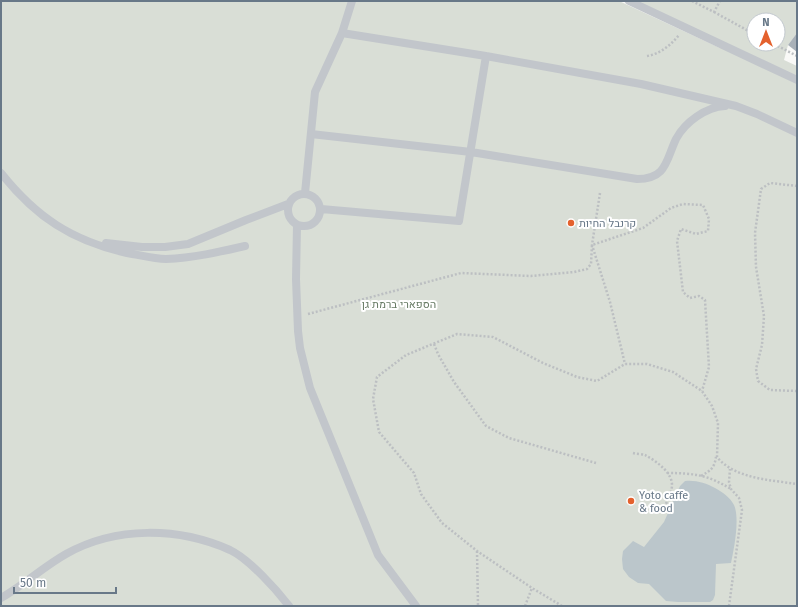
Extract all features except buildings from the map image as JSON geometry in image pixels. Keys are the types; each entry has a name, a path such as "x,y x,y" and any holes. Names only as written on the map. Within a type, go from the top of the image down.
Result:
{"lane":[{"path":"305,193 315,92 342,33 352,1"},
{"path":"629,1 797,80"},
{"path":"342,33 486,56 641,84 736,106 797,133"},
{"path":"321,209 459,222 486,56"},
{"path":"311,134 471,152 644,179 650,178 662,170 669,160 677,138 686,126 697,116 716,106 736,106"},
{"path":"1,173 25,200 44,217 79,239 107,249 141,256 166,259 215,253 245,246"},
{"path":"79,239 142,247 165,247 188,244 288,204 293,197 298,194 305,193 313,196 317,200 321,209 320,215 313,224 302,226 297,225 289,217 288,204"},
{"path":"297,225 297,314 300,348 310,388 378,555 416,606"},
{"path":"1,598 66,554 98,540 123,534 149,532 202,540 231,551 256,569 281,595 289,606"}],"path":[{"path":"692,1 746,30"},
{"path":"714,12 720,1"},
{"path":"647,56 659,52 673,42 684,28"},
{"path":"786,50 797,56"},
{"path":"797,186 770,183 761,190 755,233 756,267 764,316 762,345 756,369 758,381 770,390 797,391"},
{"path":"297,314 307,314 335,308 461,273 531,276 574,272 587,269 591,264 592,245 600,193"},
{"path":"592,245 643,228 671,208 683,204 703,205 709,219 708,231 696,234 681,229 677,240 682,292 690,298 699,296 705,300 709,367 702,391"},
{"path":"592,245 610,302 625,364"},
{"path":"562,606 477,551 442,523 421,494 414,473 379,432 373,399 377,377 406,355 457,334 493,337 543,364 577,377 598,381 625,364 647,364 673,372 702,391 712,406 718,423 715,467 709,472 700,476"},
{"path":"434,344 454,382 486,426 509,438 596,463"},
{"path":"633,453 644,454 667,473 670,478 672,485 666,505 662,511"},
{"path":"716,457 730,469 752,476 797,484"},
{"path":"729,606 742,510 739,498 731,489 728,482 730,469"},
{"path":"667,473 688,473 710,478 731,489"},
{"path":"477,551 478,606"},
{"path":"525,606 532,588"}],"green space":[{"name":"הספארי ברמת גן","path":"1,1 619,1 720,48 638,1 797,1 797,33 788,45 784,60 797,66 797,606 1,606"}],"shaded area":[{"path":"685,481 701,482 718,490 726,495 734,505 736,511 736,534 731,563 716,564 715,595 713,600 710,602 666,601 649,584 638,583 629,577 623,569 623,551 633,541 644,547 664,522 680,486"}],"place":[{"name":"קרנבל החיות","path":"571,223"},
{"name":"Yoto caffe & food","path":"631,501"}]}
